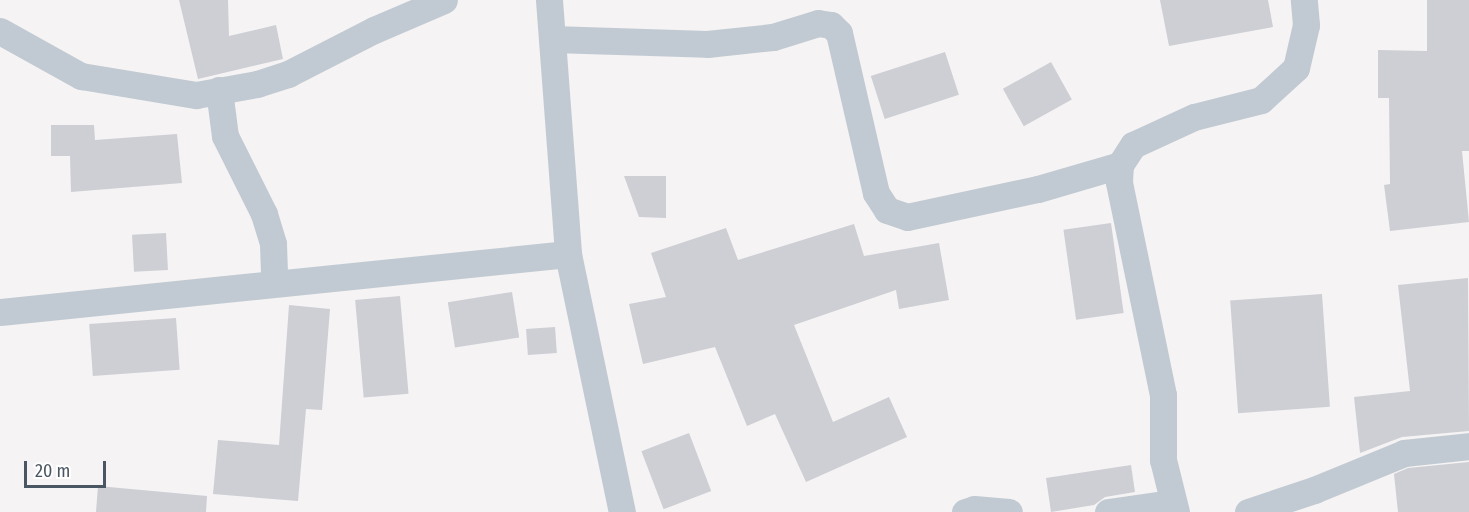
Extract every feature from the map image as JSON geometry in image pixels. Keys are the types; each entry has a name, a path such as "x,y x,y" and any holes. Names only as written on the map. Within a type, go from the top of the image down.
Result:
{"street":[{"path":"0,31 81,76 176,93 219,90 258,84 288,74 374,30 444,0"},
{"path":"549,0 568,254 621,512"},
{"path":"1108,512 1174,507 1163,460 1163,395 1119,182 1120,165 1133,145 1194,117 1261,100 1296,68 1306,25 1304,0"},
{"path":"552,39 707,44 773,37 818,23 831,25 839,33 876,193 887,210 908,217 1038,189 1120,165"},
{"path":"219,90 225,136 264,214 273,244 274,281"},
{"path":"0,312 274,281 568,254"},
{"path":"1248,512 1314,490 1404,453 1469,446"},
{"path":"965,512 1009,512"}],"building":[{"path":"179,0 228,0 229,36 276,25 283,59 198,79"},
{"path":"1160,0 1268,0 1273,27 1169,46"},
{"path":"1427,0 1469,0 1469,151 1462,151 1469,222 1390,231 1384,185 1390,184 1389,98 1378,98 1378,50 1427,51"},
{"path":"945,52 959,95 885,119 871,76"},
{"path":"1051,62 1072,100 1024,126 1003,89"},
{"path":"51,125 94,125 95,140 177,134 182,183 71,192 70,156 51,156"},
{"path":"624,176 666,176 666,218 639,217"},
{"path":"1111,223 1124,313 1076,320 1063,230"},
{"path":"854,224 864,256 939,243 949,300 899,309 896,290 794,325 833,422 889,397 907,437 806,482 775,414 747,426 715,347 643,364 629,304 666,297 651,253 726,228 738,260"},
{"path":"166,233 168,270 134,272 132,235"},
{"path":"1468,278 1469,431 1402,437 1360,453 1354,397 1410,391 1398,285"},
{"path":"512,292 519,337 455,348 448,302"},
{"path":"1322,294 1330,407 1238,413 1230,300"},
{"path":"400,296 409,394 364,398 355,300"},
{"path":"289,305 330,309 322,410 306,409 298,501 213,494 218,440 279,445"},
{"path":"176,318 180,370 93,376 89,324"},
{"path":"555,327 557,353 528,355 526,329"},
{"path":"689,433 711,491 664,509 641,451"},
{"path":"1469,462 1469,512 1398,512 1394,474 1408,468"},
{"path":"1131,465 1135,492 1105,497 1094,505 1051,512 1046,478"},
{"path":"98,486 207,496 206,512 96,512"}]}
